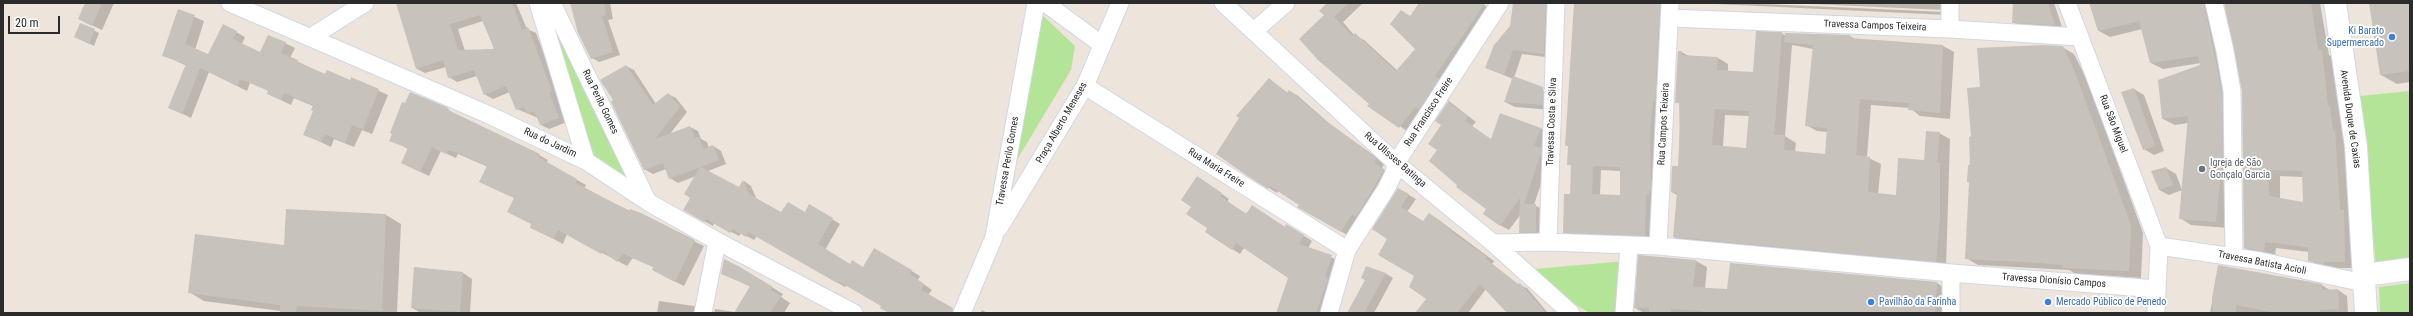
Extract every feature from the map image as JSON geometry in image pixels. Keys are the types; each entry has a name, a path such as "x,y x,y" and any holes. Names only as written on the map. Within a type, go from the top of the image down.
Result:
{"main road":[{"name":"Avenida Duque de Caxias","path":"2335,3 2356,146 2366,313"},
{"path":"2364,279 2410,269"}],"street":[{"name":"Rua do Jardim","path":"230,3 487,114 586,161 648,202 717,241 854,313"},
{"path":"311,37 365,3"},
{"path":"538,3 586,161"},
{"name":"Rua Perilo Gomes","path":"552,3 648,202"},
{"name":"Travessa Perilo Gomes","path":"962,313 994,237 1036,3"},
{"path":"1045,3 1101,44"},
{"name":"Praça Alberto Meneses","path":"994,237 1085,86 1101,44 1120,3"},
{"name":"Rua Ulisses Batinga","path":"1223,3 1396,163 1493,243 1571,313"},
{"path":"1254,31 1286,3"},
{"name":"Rua Francisco Freire","path":"1329,313 1347,250 1386,189 1394,173 1396,163 1500,3"},
{"name":"Travessa Costa e Silva","path":"1548,242 1556,3"},
{"path":"1950,3 1950,29"},
{"name":"Rua São Miguel","path":"2067,3 2159,246"},
{"path":"2214,3 2226,51 2232,91 2234,257"},
{"name":"Travessa Campos Teixeira","path":"1670,10 2080,37"},
{"name":"Rua Campos Teixeira","path":"1658,246 1670,10"},
{"name":"Rua Maria Freire","path":"1085,86 1347,250"},
{"path":"703,313 717,241"},
{"name":"Travessa Dionísio Campos","path":"1493,243 1548,242 1658,246 1951,273 2157,289"},
{"path":"1624,313 1630,246"},
{"path":"2156,313 2159,246"},
{"name":"Travessa Batista Acioli","path":"2159,246 2364,279"},
{"path":"1950,313 1951,273"}],"green space":[{"path":"547,3 637,183 590,155"},
{"path":"1036,9 1075,46 1071,70 997,193"},
{"path":"2410,91 2410,266 2376,266 2360,96"},
{"path":"1626,261 1622,313 1590,313 1576,305 1534,269"},
{"path":"2410,283 2410,313 2380,313 2379,287"}],"building":[{"path":"85,3 102,3 92,26 78,19"},
{"path":"396,3 512,3 522,30 528,27 552,91 549,92 559,118 540,125 534,111 527,114 524,107 516,110 506,86 484,95 474,70 448,78 443,60 416,69","holes":["480,15 494,49 458,50 450,24"]},
{"path":"570,3 604,3 606,15 602,16 613,52 591,59 578,33"},
{"path":"1327,3 1348,3 1334,17 1352,36 1355,33 1396,71 1415,49 1390,24 1401,10 1410,16 1419,3 1485,3 1435,76 1439,79 1419,109 1415,107 1399,128 1367,106 1369,104 1318,60 1299,39 1324,15 1319,11"},
{"path":"1513,3 1546,3 1544,54 1513,50 1504,75 1485,68 1494,45 1510,26"},
{"path":"1574,3 1660,3 1655,101 1653,101 1650,132 1651,191 1649,191 1649,195 1646,195 1645,236 1563,233 1564,194 1570,194 1571,165 1567,165 1568,146 1565,146","holes":["1593,166 1620,167 1620,195 1592,194"]},
{"path":"2013,3 2048,3 2055,25 2012,23"},
{"path":"2089,3 2204,3 2222,92 2223,150 2216,222 2179,219 2188,116 2162,119 2158,80 2200,65 2198,56 2150,63 2139,21 2098,31"},
{"path":"2224,3 2311,3 2318,50 2322,50 2328,106 2330,106 2333,131 2335,131 2340,210 2344,210 2345,262 2324,262 2324,264 2308,261 2308,247 2265,242 2264,251 2244,248 2242,91","holes":["2268,170 2302,171 2303,202 2269,196"]},
{"name":"Ki Barato Supermercado","path":"2369,3 2410,3 2410,71 2380,75"},
{"path":"178,9 195,15 185,44 208,54 223,24 237,31 233,39 260,52 268,35 286,42 281,53 298,60 297,62 325,74 327,70 350,80 351,77 379,89 363,129 352,125 345,143 325,134 321,142 303,135 313,111 311,110 313,105 284,93 281,100 267,94 268,90 240,79 237,86 200,68 182,114 168,108 186,64 162,56"},
{"path":"80,23 95,29 89,44 74,37"},
{"path":"1756,31 1782,32 1774,135 1785,135 1784,150 1825,154 1827,128 1805,126 1813,45 1784,42 1785,33 1850,35 1850,38 1943,45 1940,113 1908,110 1909,103 1860,99 1856,155 1870,157 1868,192 1896,195 1898,158 1924,160 1926,131 1940,132 1937,163 1940,163 1940,215 1936,262 1673,237 1677,193 1671,192 1672,166 1678,166 1680,131 1679,103 1675,103 1678,51 1682,51 1681,55 1718,57 1717,70 1753,72","holes":["1715,109 1749,111 1746,148 1712,145"]},
{"path":"2043,45 2063,46 2076,75 2131,225 2129,271 2063,268 2063,265 1965,259 1969,182 1967,182 1968,165 1970,165 1969,137 1971,136 1967,88 1980,87 1977,48"},
{"path":"626,65 653,105 668,93 680,107 655,139 690,126 695,138 699,137 703,149 713,145 719,160 701,167 739,187 743,180 749,194 781,212 788,202 805,212 809,204 833,218 818,244 850,264 852,260 863,267 874,248 912,270 910,274 924,284 921,290 953,308 952,313 889,313 880,308 881,306 838,281 837,283 748,232 746,237 733,229 730,233 706,219 704,222 683,210 690,198 684,194 700,167 669,179 663,163 644,170 611,102 613,100 600,80"},
{"path":"1513,76 1543,87 1543,105 1504,102"},
{"path":"1269,78 1287,93 1289,90 1322,118 1377,159 1374,162 1384,170 1356,217 1352,214 1341,232 1297,207 1299,205 1270,186 1268,189 1216,154 1239,118 1236,116"},
{"path":"2134,88 2155,146 2143,150 2121,92"},
{"path":"410,92 449,108 446,109 540,154 538,157 577,179 576,183 629,211 630,209 641,213 695,240 675,282 652,270 653,267 623,254 617,262 603,251 601,254 558,230 554,239 530,228 531,224 507,212 514,198 479,182 487,166 458,153 448,150 446,154 432,147 420,172 401,163 408,148 389,141 392,134 390,133 402,102 405,103"},
{"path":"1449,100 1449,103 1468,116 1465,121 1491,139 1500,113 1541,128 1534,146 1541,148 1541,153 1524,204 1536,204 1536,232 1519,233 1520,198 1500,226 1483,214 1486,209 1456,187 1457,185 1429,161 1437,150 1428,144 1441,125 1435,121"},
{"path":"2166,167 2173,185 2159,190 2151,171"},
{"path":"1197,176 1222,193 1220,196 1246,214 1252,205 1285,227 1286,224 1304,235 1299,244 1332,255 1325,277 1328,279 1316,313 1276,313 1288,278 1236,243 1232,250 1205,232 1207,228 1186,214 1191,207 1181,200"},
{"path":"1398,188 1409,194 1401,207 1423,221 1429,213 1442,222 1453,233 1487,257 1486,259 1518,284 1520,283 1546,313 1507,313 1480,284 1457,313 1415,313 1426,299 1409,287 1414,276 1378,255 1387,239 1372,229"},
{"path":"286,209 386,214 382,311 297,306 296,313 280,313 280,305 188,293 195,234 284,245"},
{"path":"1638,255 1696,260 1693,287 1727,289 1730,263 1937,282 1935,313 1702,313 1703,311 1671,309 1671,313 1649,313 1649,308 1634,308"},
{"path":"724,259 773,287 771,290 781,296 770,313 734,313 750,286 721,274"},
{"path":"2218,265 2322,284 2322,290 2338,289 2339,309 2320,310 2320,313 2277,313 2236,305 2236,313 2213,313 2212,298"},
{"path":"1366,266 1386,273 1364,313 1347,313 1365,280 1361,278"},
{"path":"414,267 463,272 460,312 411,308"}],"place":[{"name":"Ki Barato Supermercado","path":"2392,37"},
{"name":"Igreja de São Gonçalo Garcia","path":"2202,169"},
{"name":"Pavilhão da Farinha","path":"1871,302"},
{"name":"Mercado Público de Penedo","path":"2048,302"}]}
